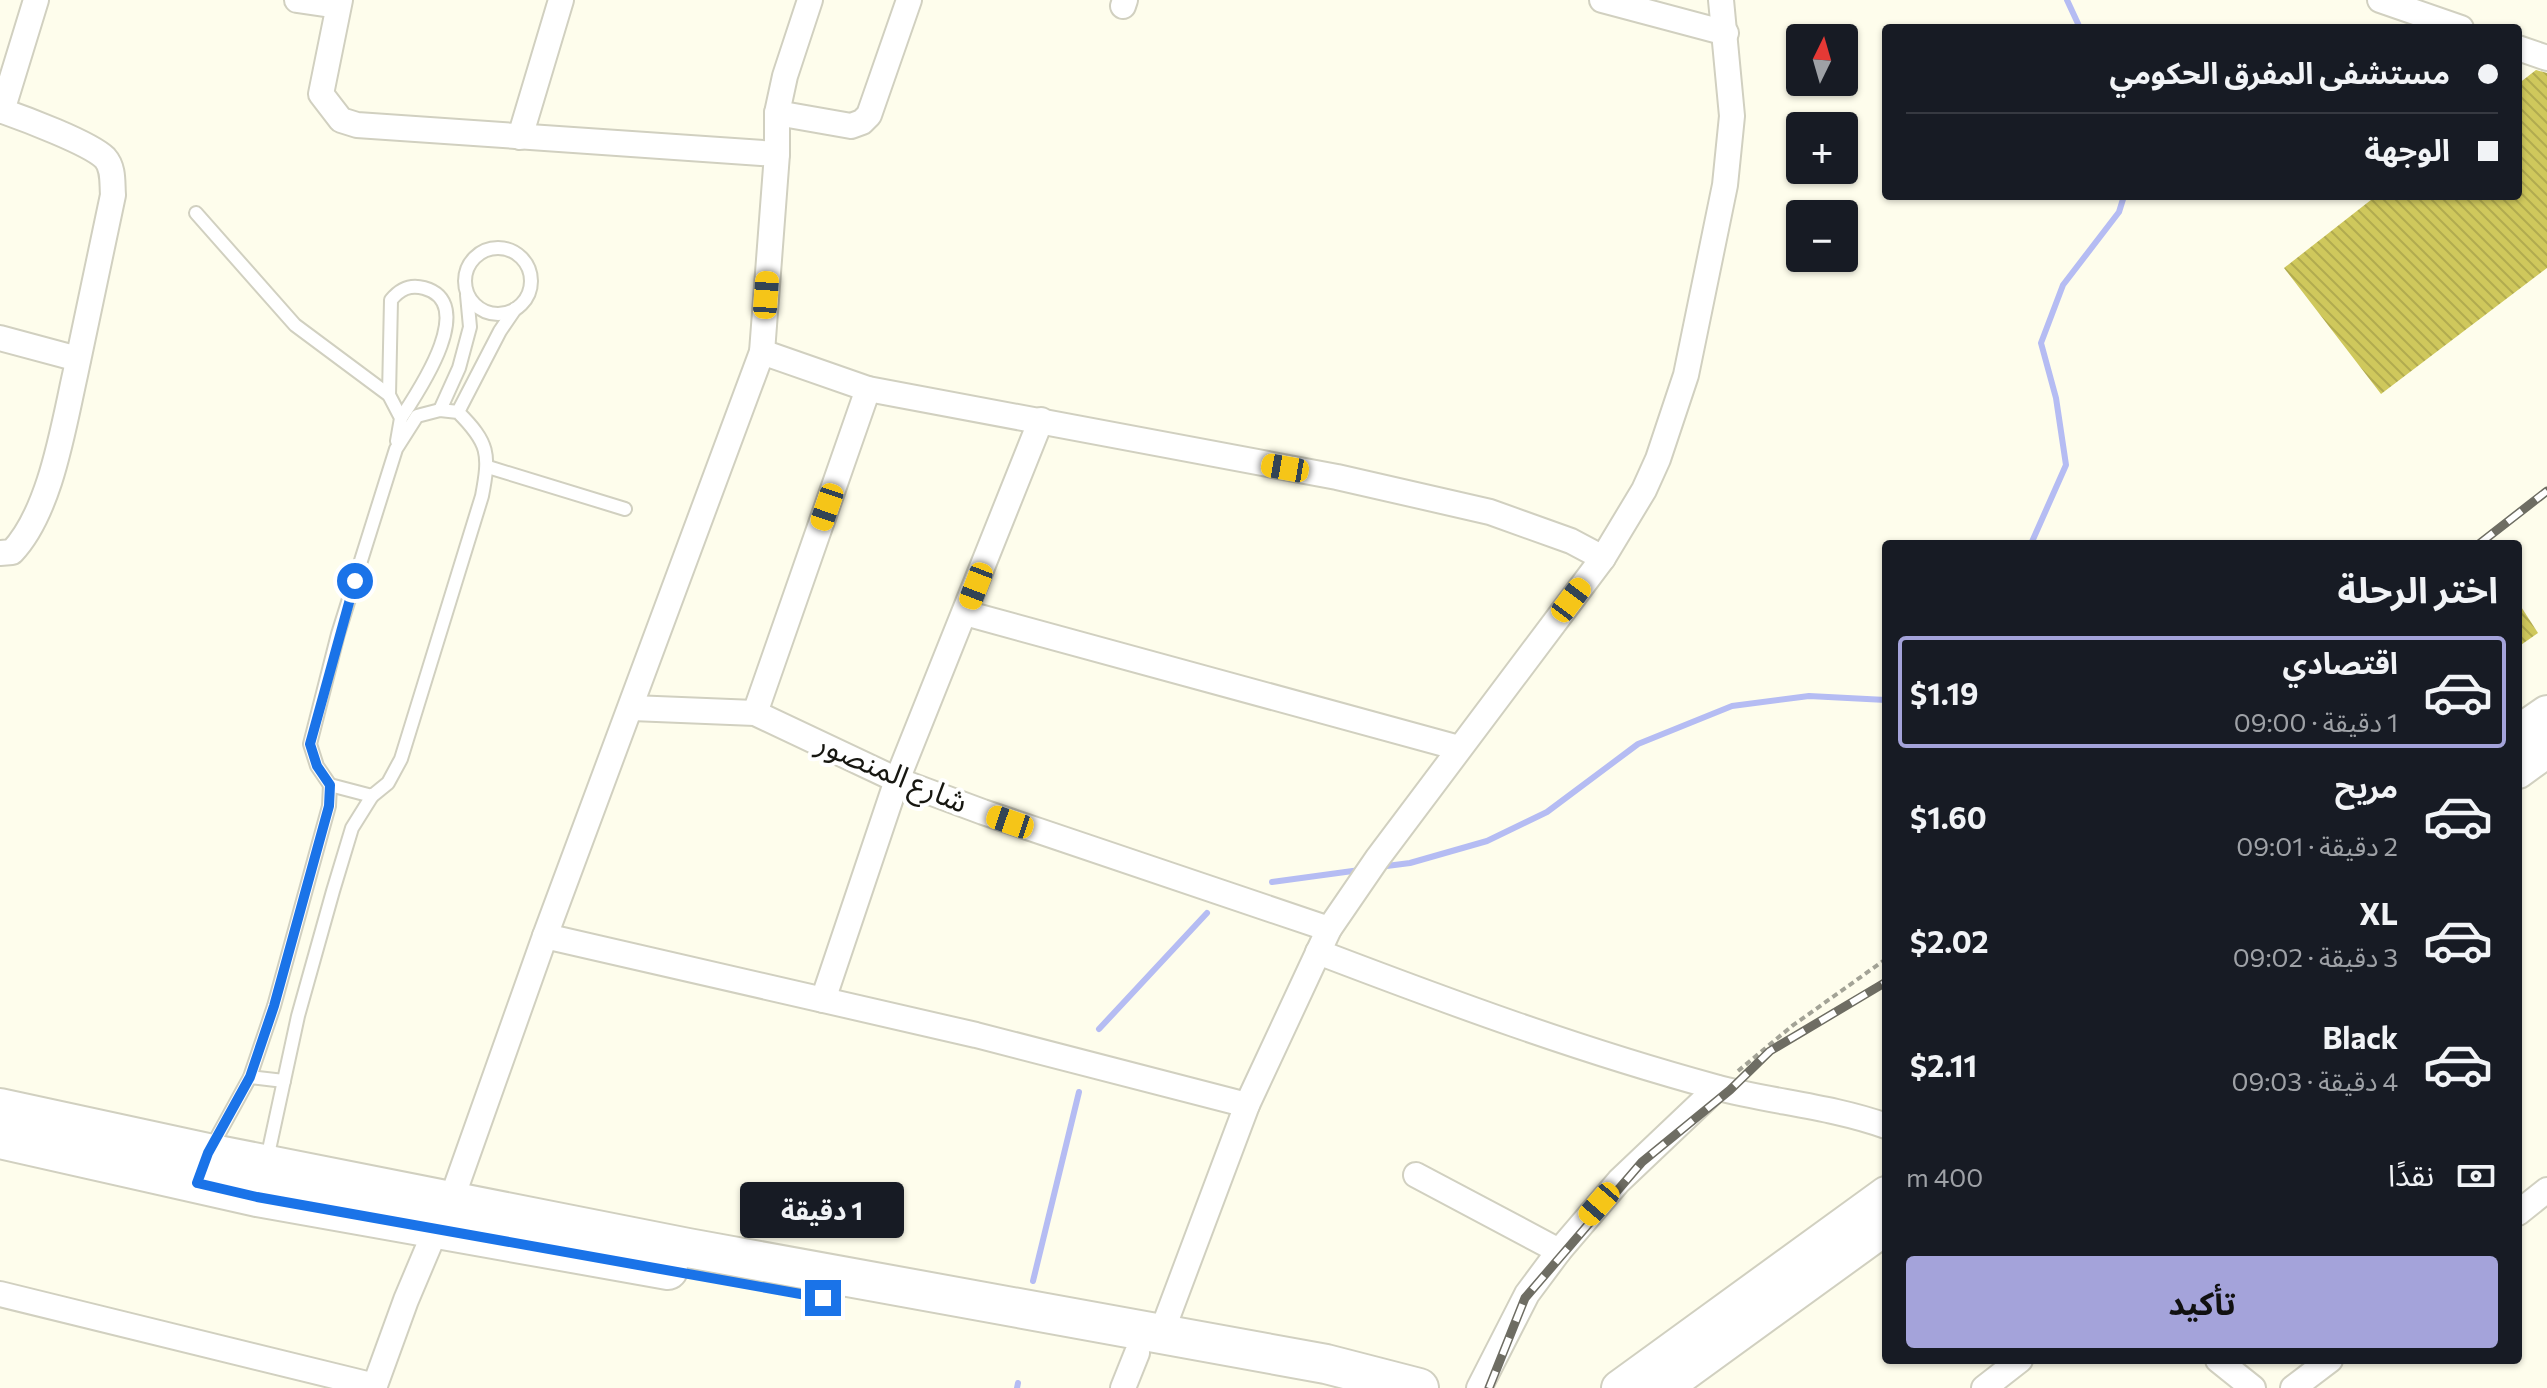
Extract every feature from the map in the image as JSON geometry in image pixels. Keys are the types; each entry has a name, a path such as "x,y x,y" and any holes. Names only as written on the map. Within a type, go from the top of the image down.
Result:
{"main road":[{"path":"2522,730 2547,713"},
{"path":"2522,768 2547,750"},
{"path":"0,1108 202,1168"},
{"path":"0,1139 202,1168 1149,1344 1325,1388"},
{"path":"1619,1388 1882,1197"},
{"path":"1664,1388 1882,1230"},
{"path":"1149,1344 1326,1364 1419,1388"}],"street":[{"path":"0,553 12,552 35,519 57,453 113,195 110,166 104,157 1,110 36,0"},
{"path":"297,0 339,3 321,94 341,120 357,125 777,154"},
{"path":"520,137 561,0"},
{"path":"0,1294 375,1387 406,1300 444,1215 762,352 777,154 777,113 785,76 810,0"},
{"path":"777,113 851,126 862,122 869,115 909,0"},
{"path":"1602,0 1726,33"},
{"path":"1123,1388 1149,1344 1247,1105 1335,919 1603,558 1644,490 1658,459 1686,375 1725,185 1732,116 1721,0"},
{"path":"2380,0 2449,24"},
{"path":"2522,49 2547,58"},
{"path":"0,338 78,359"},
{"path":"762,352 868,389 1337,477 1477,509 1540,528 1603,558"},
{"path":"755,713 868,389"},
{"path":"823,1000 897,780 1041,420"},
{"path":"965,613 1459,748"},
{"name":"شارع المنصور","path":"632,708 755,713 897,780 1024,826 1335,919"},
{"path":"545,936 1029,1048 1247,1105"},
{"path":"1318,952 1536,1033 1717,1088 1839,1112 1882,1125"},
{"path":"1479,1388 1527,1294 1559,1251 1619,1181 1717,1088"},
{"path":"1416,1175 1559,1251"},
{"path":"2522,1210 2547,1190"},
{"path":"1984,1388 2015,1364"},
{"path":"2223,1364 2253,1388"},
{"path":"2293,1388 2325,1364"}],"lane":[{"path":"196,213 295,325 389,395 401,418"},
{"path":"440,410 459,368 470,327 465,280 473,259 489,249 509,250 519,255 530,275 529,292 500,331 458,412"},
{"path":"202,1168 250,1077 292,942 329,806 330,785 317,766 310,744 338,634 396,449 401,418 426,379 447,324 445,304 438,295 425,288 400,290 391,300 389,395"},
{"path":"467,292 472,302 488,312 515,309"},
{"path":"262,1181 298,1016 352,828 372,796 388,783 401,759 482,496 488,467 484,442 458,412 440,410 417,416 396,449"},
{"path":"488,467 625,509"},
{"path":"330,785 372,796"},
{"path":"292,942 317,947"},
{"path":"250,1077 284,1081"}],"path":[{"path":"1717,1088 1792,1026 1882,962"}],"building":[{"path":"2536,70 2547,73 2547,268 2381,394 2284,268 2371,200 2522,200 2522,81"},
{"path":"2522,608 2538,633 2522,644"}],"waterway":[{"path":"2067,0 2078,24"},
{"path":"2033,540 2066,465 2056,398 2041,343 2063,285 2119,212 2123,200"},
{"path":"1379,867 1410,863 1487,841 1547,812 1638,744 1732,706 1809,696 1882,700"},
{"path":"1272,882 1360,870"},
{"path":"1099,1029 1207,913"},
{"path":"1033,1281 1079,1092"},
{"path":"1017,1388 1018,1383"}],"railway":[{"path":"2484,540 2547,491"},
{"path":"1489,1388 1525,1298 1642,1162 1730,1090 1770,1051 1882,984"}],"route":[{"path":"355,581 310,744 317,766 330,785 329,806 274,1006 250,1077 208,1153 197,1183 257,1197 823,1298"}]}
